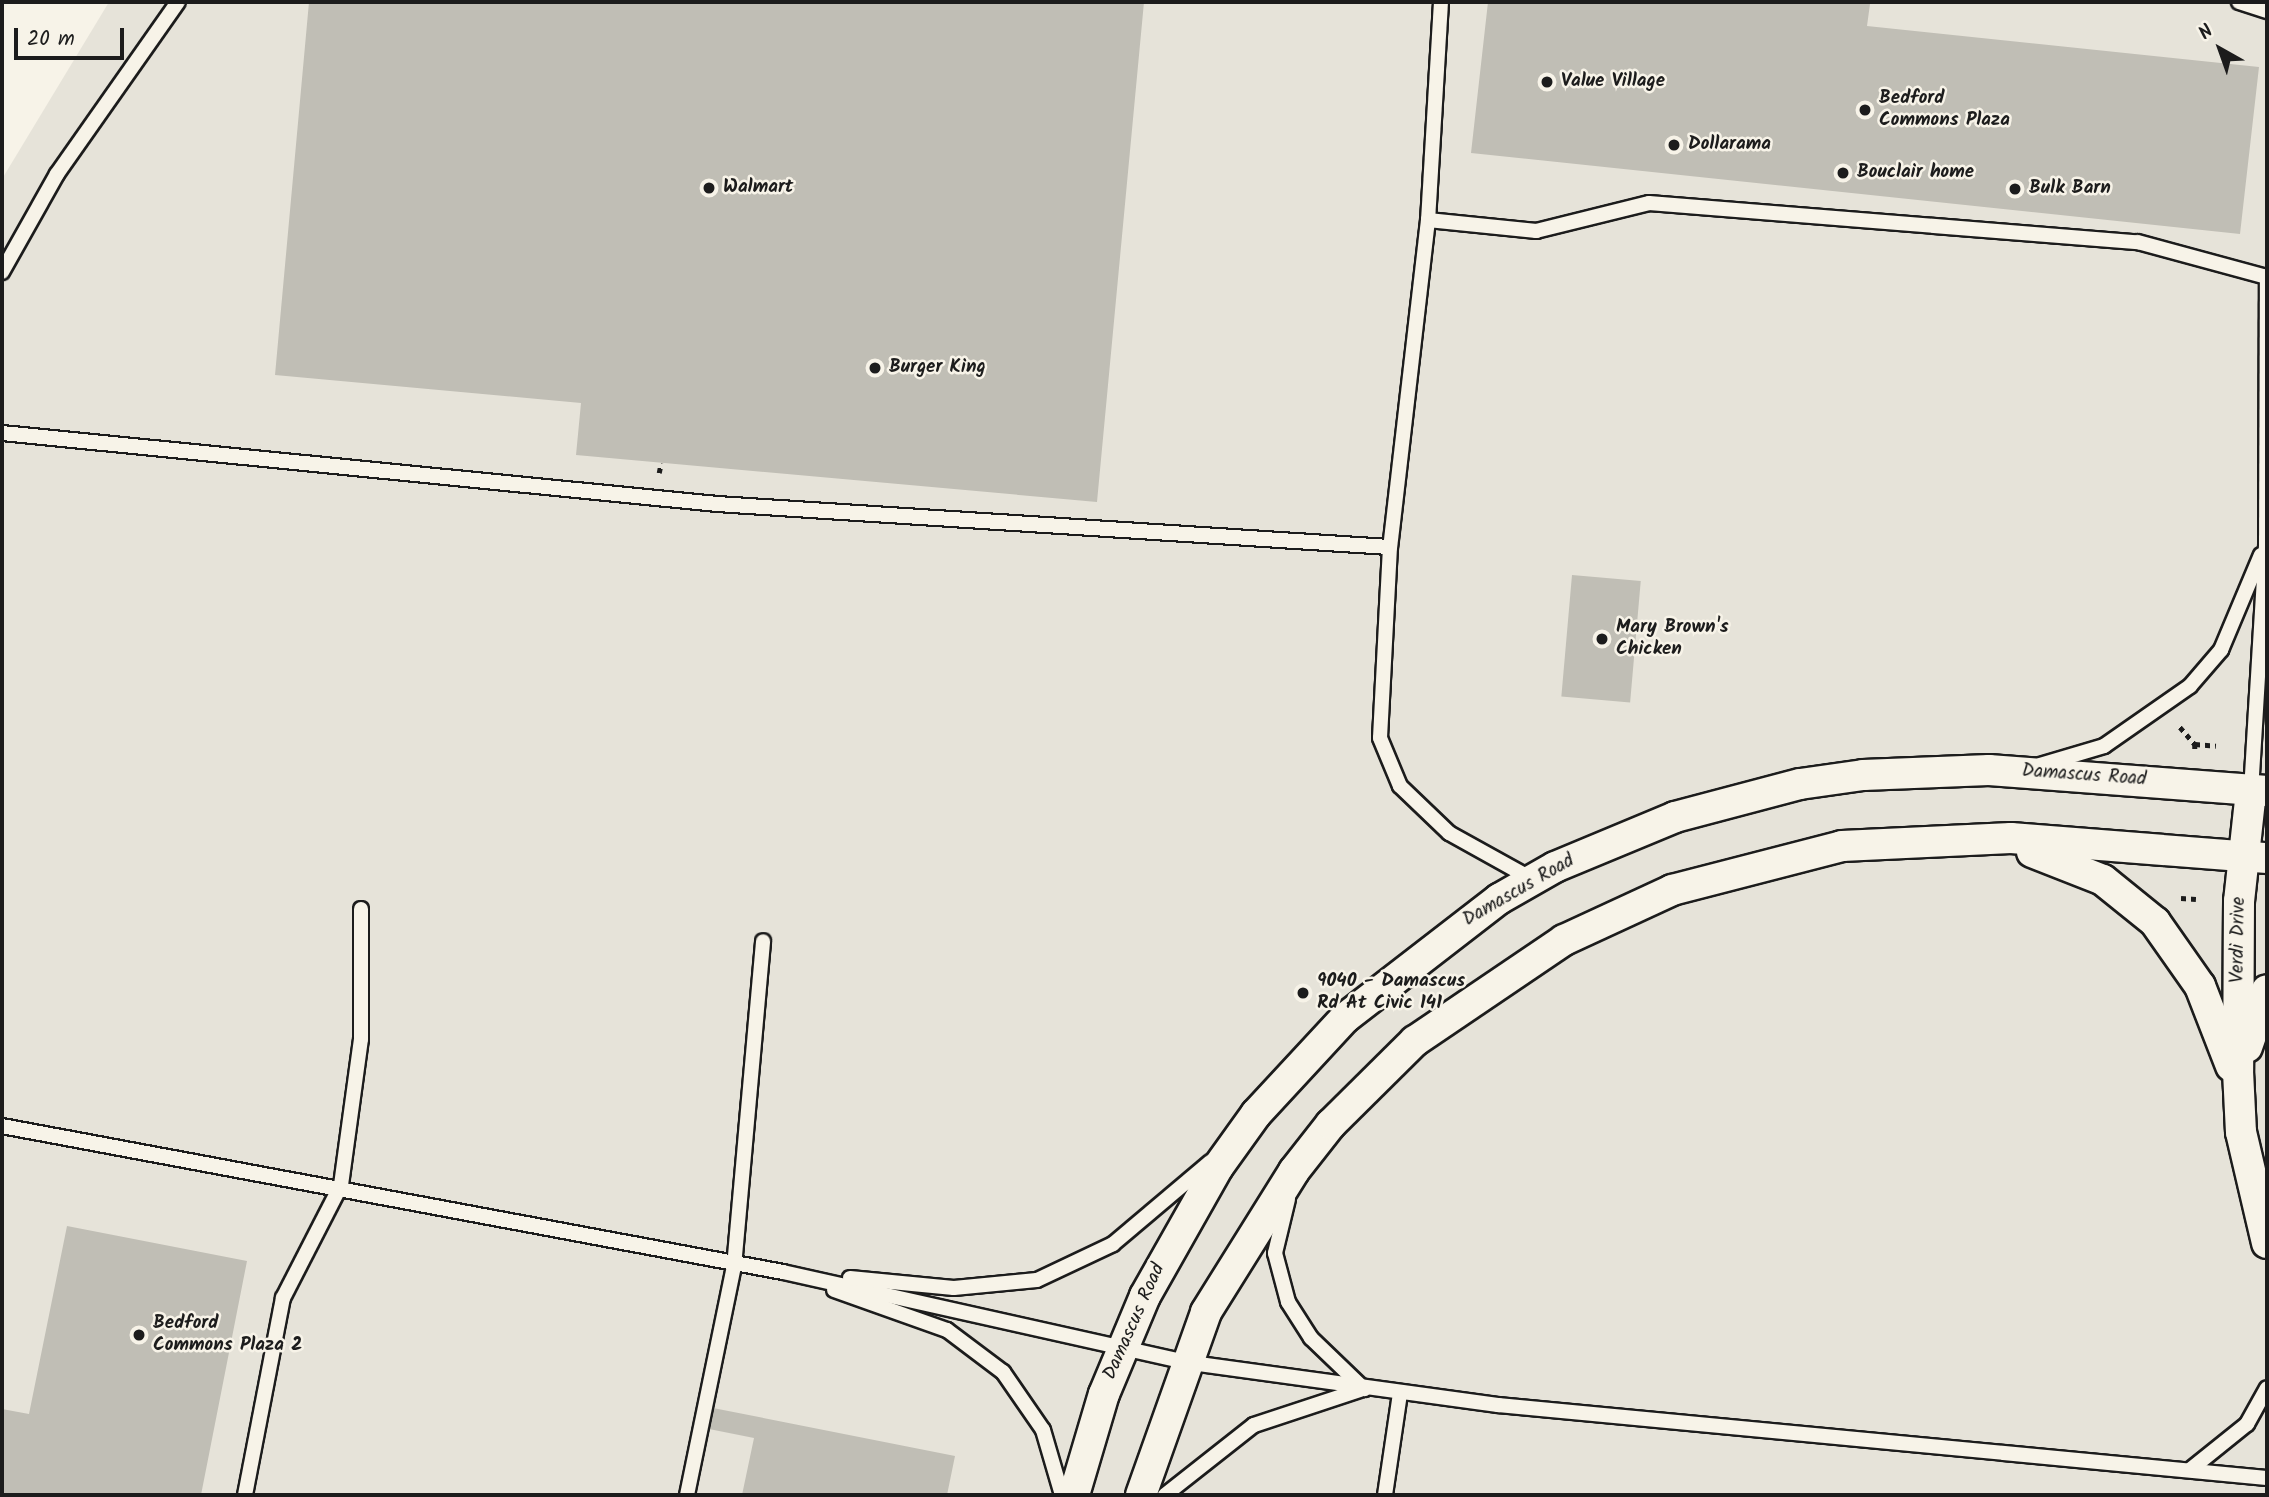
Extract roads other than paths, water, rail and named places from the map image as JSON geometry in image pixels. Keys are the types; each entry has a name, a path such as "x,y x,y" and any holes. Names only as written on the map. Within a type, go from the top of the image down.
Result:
{"street":[{"name":"Damascus Road","path":"1074,1495 1122,1348 1183,1222 1247,1128 1299,1064 1394,975 1534,880 1675,817 1800,784 1926,771 2019,771 2259,791"},
{"name":"Verdi Drive","path":"2259,791 2239,1089 2246,1162 2267,1243"},
{"path":"1942,838 2068,863 2135,902 2200,986 2239,1089"},
{"path":"1141,1495 1184,1362 1230,1268 1294,1171 1331,1125 1415,1041 1563,940 1728,872 1842,846 1942,838 2255,857"},
{"name":"Verdi Drive","path":"2239,1089 2267,990"}],"lane":[{"path":"2,272 57,174 178,2"},
{"path":"1441,2 1428,220 1390,547 1380,738 1400,786 1449,833 1534,880"},
{"path":"2239,2 2267,11"},
{"path":"1428,220 1536,231 1649,203 2138,242 2267,277 2267,545 2259,791"},
{"path":"2,433 717,504 1390,547"},
{"path":"2019,771 2104,746 2173,702 2221,650 2267,545"},
{"path":"245,1495 284,1298 341,1185 361,1040 361,909"},
{"path":"687,1495 734,1267 763,941"},
{"path":"2,1126 341,1185 734,1267 954,1288 1037,1280 1113,1244 1247,1128"},
{"path":"1294,1171 1275,1253 1288,1302 1311,1338 1364,1388"},
{"path":"783,1272 1184,1362 1399,1393 2267,1478"},
{"path":"783,1272 947,1330 977,1349 1031,1409 1062,1495"},
{"path":"1165,1495 1254,1425 1364,1388"},
{"path":"2191,1469 2247,1424 2267,1388"},
{"path":"1385,1495 1399,1393"}],"place":[{"name":"Value Village","path":"1547,82"},
{"name":"Bedford Commons Plaza","path":"1865,110"},
{"name":"Dollarama","path":"1674,145"},
{"name":"Bouclair home","path":"1843,173"},
{"name":"Walmart","path":"709,188"},
{"name":"Bulk Barn","path":"2015,189"},
{"name":"Burger King","path":"875,368"},
{"name":"Mary Brown's Chicken","path":"1602,639"},
{"name":"9040 - Damascus Rd At Civic 141","path":"1303,993"},
{"name":"Bedford Commons Plaza 2","path":"139,1335"}]}
